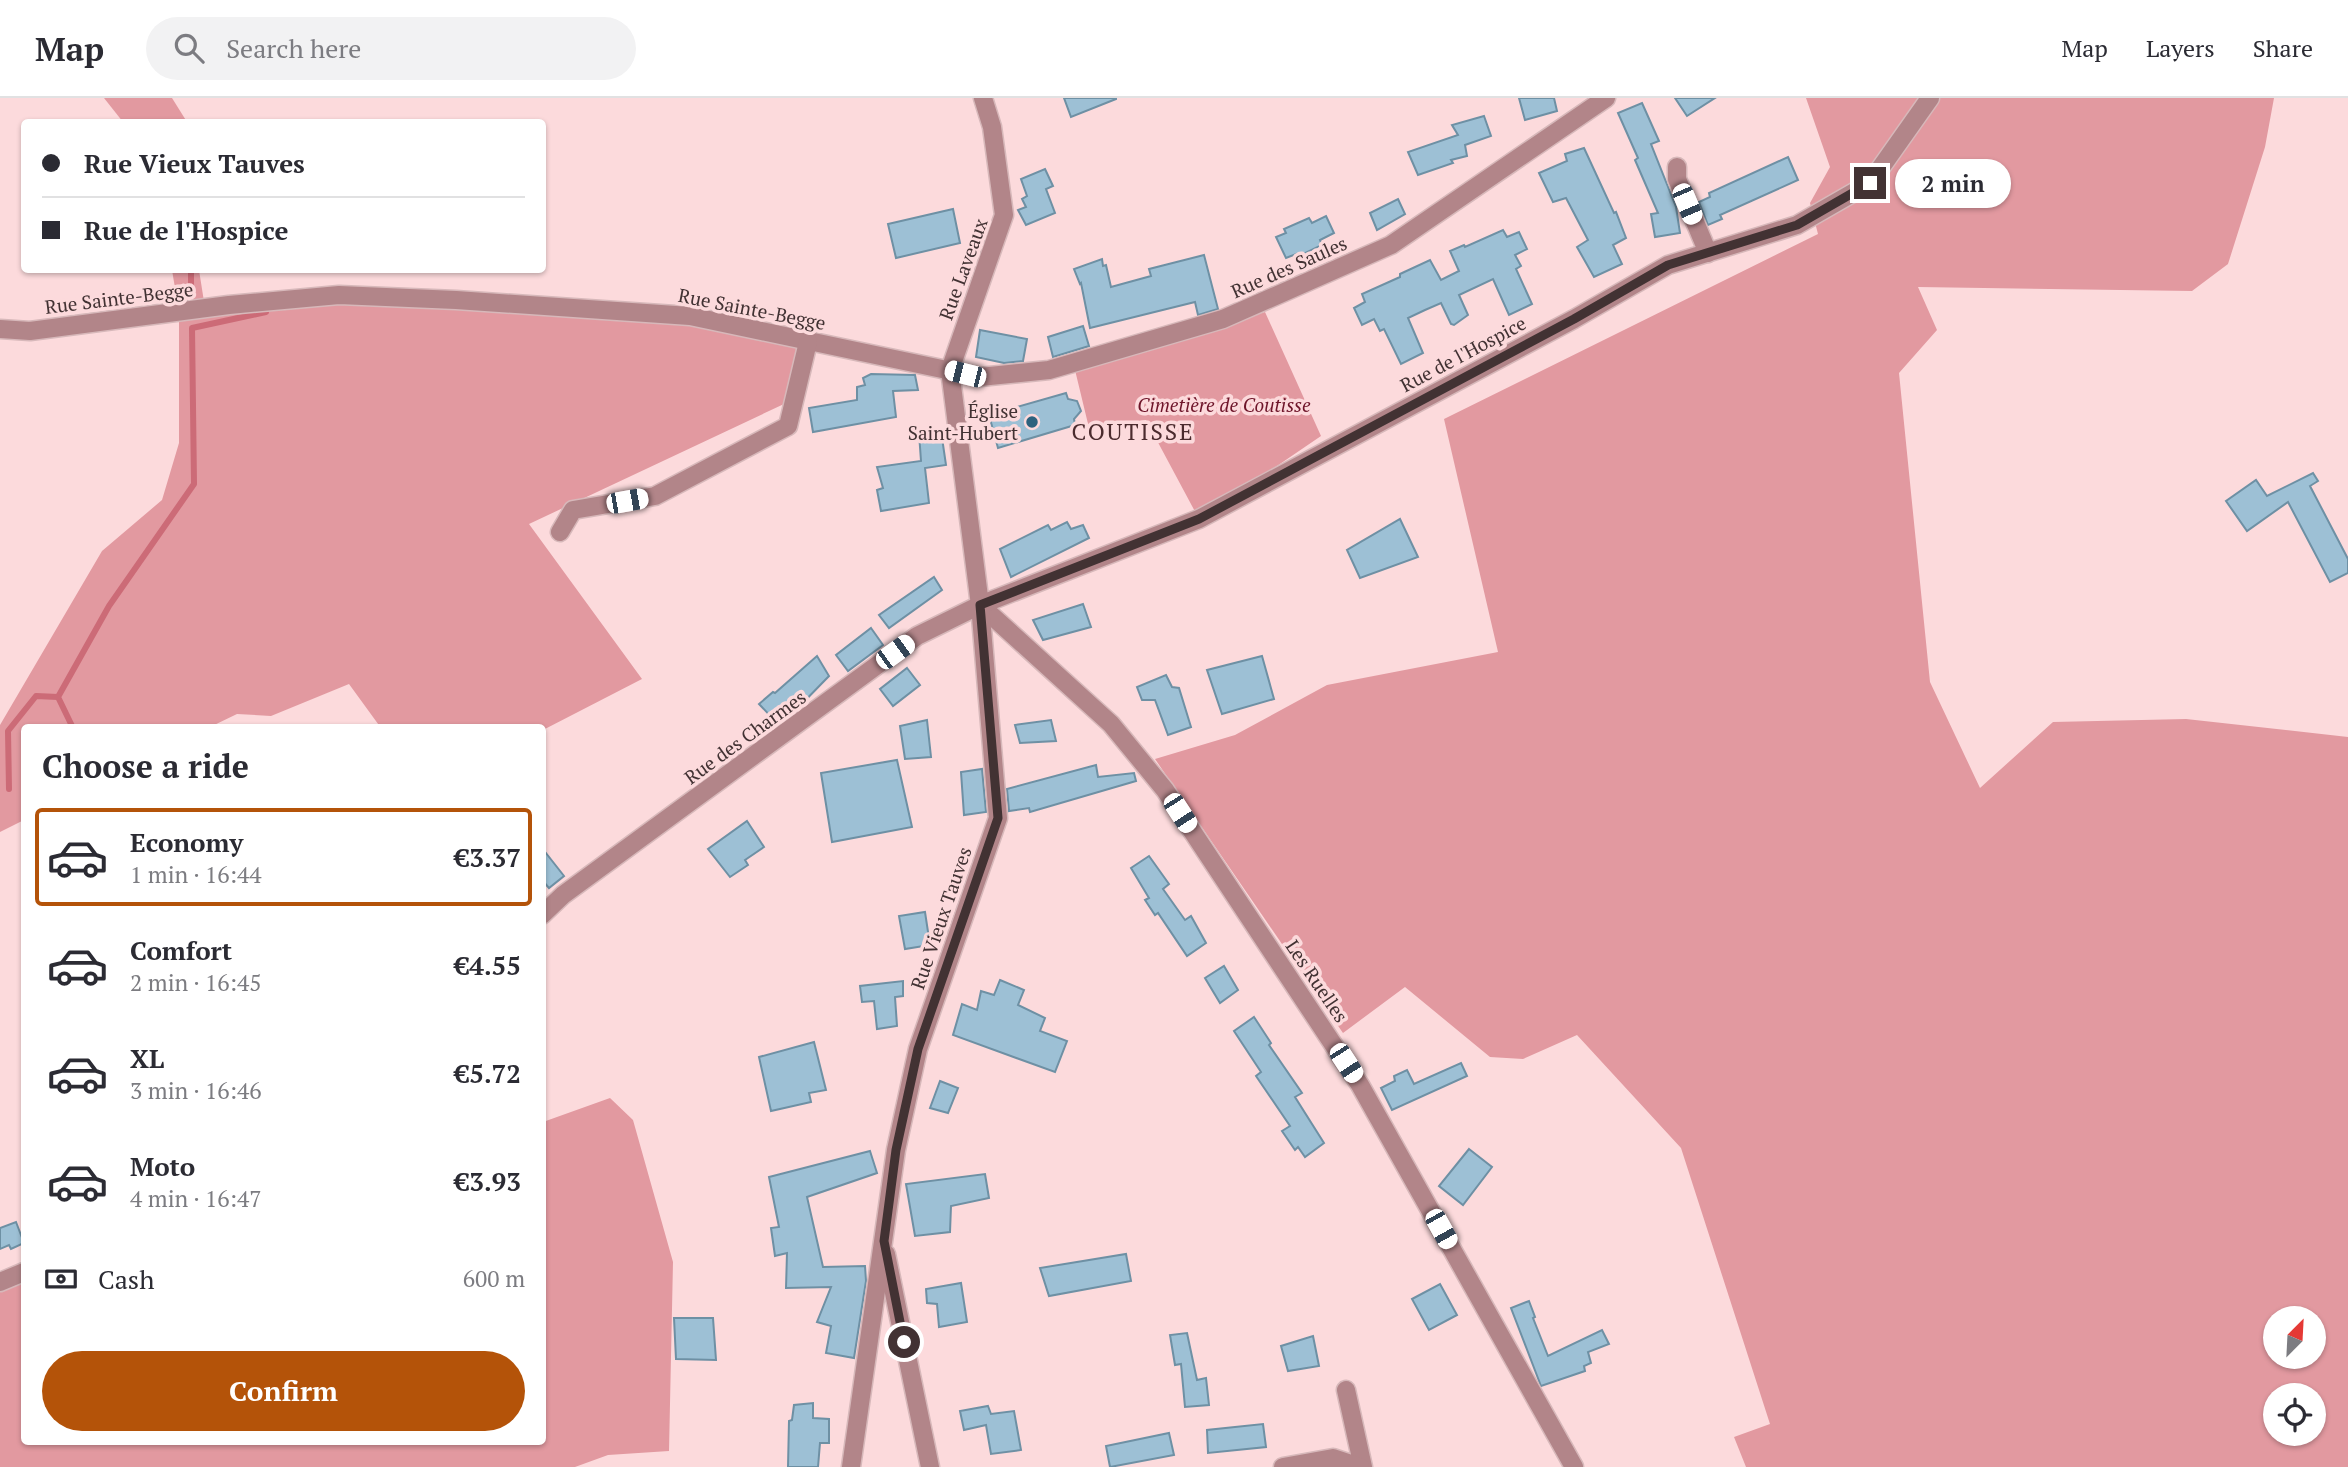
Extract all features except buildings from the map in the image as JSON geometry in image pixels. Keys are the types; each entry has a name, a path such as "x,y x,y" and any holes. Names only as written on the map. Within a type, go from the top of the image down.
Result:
{"street":[{"name":"Rue Laveaux","path":"950,370 1004,215 992,127 983,98"},
{"name":"Rue des Saules","path":"950,370 980,377 1049,370 1223,319 1391,245 1606,98"},
{"name":"Rue de l'Hospice","path":"980,605 1199,519 1574,319 1668,265 1797,225 1870,183 1930,98"},
{"path":"1677,167 1677,179 1708,253"},
{"name":"Rue Sainte-Begge","path":"0,329 30,331 229,305 339,295 456,300 690,316 950,370"},
{"path":"560,532 573,510 654,496 789,426 808,342"},
{"name":"Rue Vieux Tauves","path":"851,1467 896,1150 918,1049 998,818 980,605 950,370"},
{"name":"Rue des Charmes","path":"546,911 564,895 917,636 980,605"},
{"name":"Les Ruelles","path":"980,605 1111,724 1165,790 1360,1085 1574,1467"},
{"name":"Rue Vieux Tauves","path":"884,1241 930,1467"},
{"path":"0,1282 21,1273"},
{"path":"1283,1467 1333,1458 1361,1467 1346,1390"}],"green space":[{"path":"104,98 172,98 185,119 121,119"},
{"path":"1806,98 2274,98 2265,147 2228,264 2192,291 1918,287 1937,330 1899,373 1930,682 1980,788 2053,722 2186,719 2348,737 2348,1467 1746,1467 1734,1437 1770,1424 1681,1148 1577,1035 1523,1059 1490,1057 1405,987 1343,1033 1155,759 1235,735 1327,685 1498,652 1444,419 1818,234 1810,203 1830,167"},
{"path":"172,273 199,273 205,308 339,295 690,316 800,339 784,404 529,524 642,679 546,728 546,724 378,724 349,684 271,716 237,714 216,724 21,724 21,822 0,832 0,725 102,551 162,500 179,443 179,312"},
{"name":"Cimetière de Coutisse","path":"1265,312 1321,436 1199,519 1146,420 1089,428 1075,370"},
{"path":"610,1098 633,1120 673,1262 669,1451 608,1455 575,1467 0,1467 0,1282 21,1273 21,1445 546,1445 546,1121"}],"waterway":[{"path":"191,273 191,297"},
{"path":"71,724 58,697 109,606 194,484 192,328 266,312"},
{"path":"9,789 8,731 36,696 58,697"}],"place":[{"name":"Église Saint-Hubert","path":"1032,422"}],"district":[{"name":"COUTISSE","path":"1133,432"}],"route":[{"path":"904,1342 884,1241 896,1150 918,1049 998,818 980,605 1199,519 1574,319 1668,265 1797,225 1870,183"}]}
